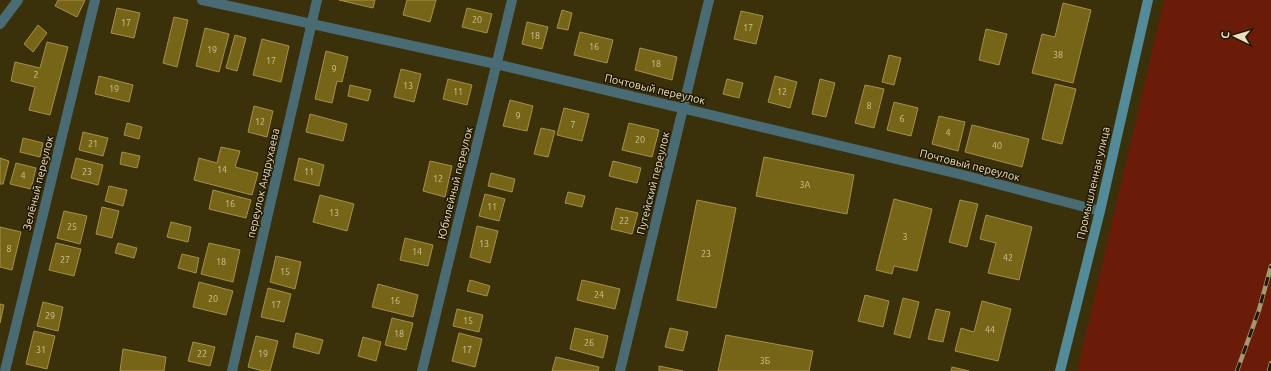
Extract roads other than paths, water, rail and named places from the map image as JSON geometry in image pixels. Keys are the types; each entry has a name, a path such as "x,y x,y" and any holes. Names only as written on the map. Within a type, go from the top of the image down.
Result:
{"main road":[{"name":"Промышленная улица","path":"1060,371 1100,211 1148,0"}],"street":[{"path":"0,24 18,0"},
{"name":"Зелёный переулок","path":"5,371 95,0"},
{"name":"Почтовый переулок","path":"202,0 496,64 962,175 1100,211"},
{"name":"переулок Андрухаева","path":"232,371 317,0"},
{"name":"Юбилейный переулок","path":"422,371 512,0"},
{"name":"Путейский переулок","path":"620,371 709,0"}],"railway":[{"path":"1237,371 1259,310 1271,266"},
{"path":"1269,371 1271,363"}]}
